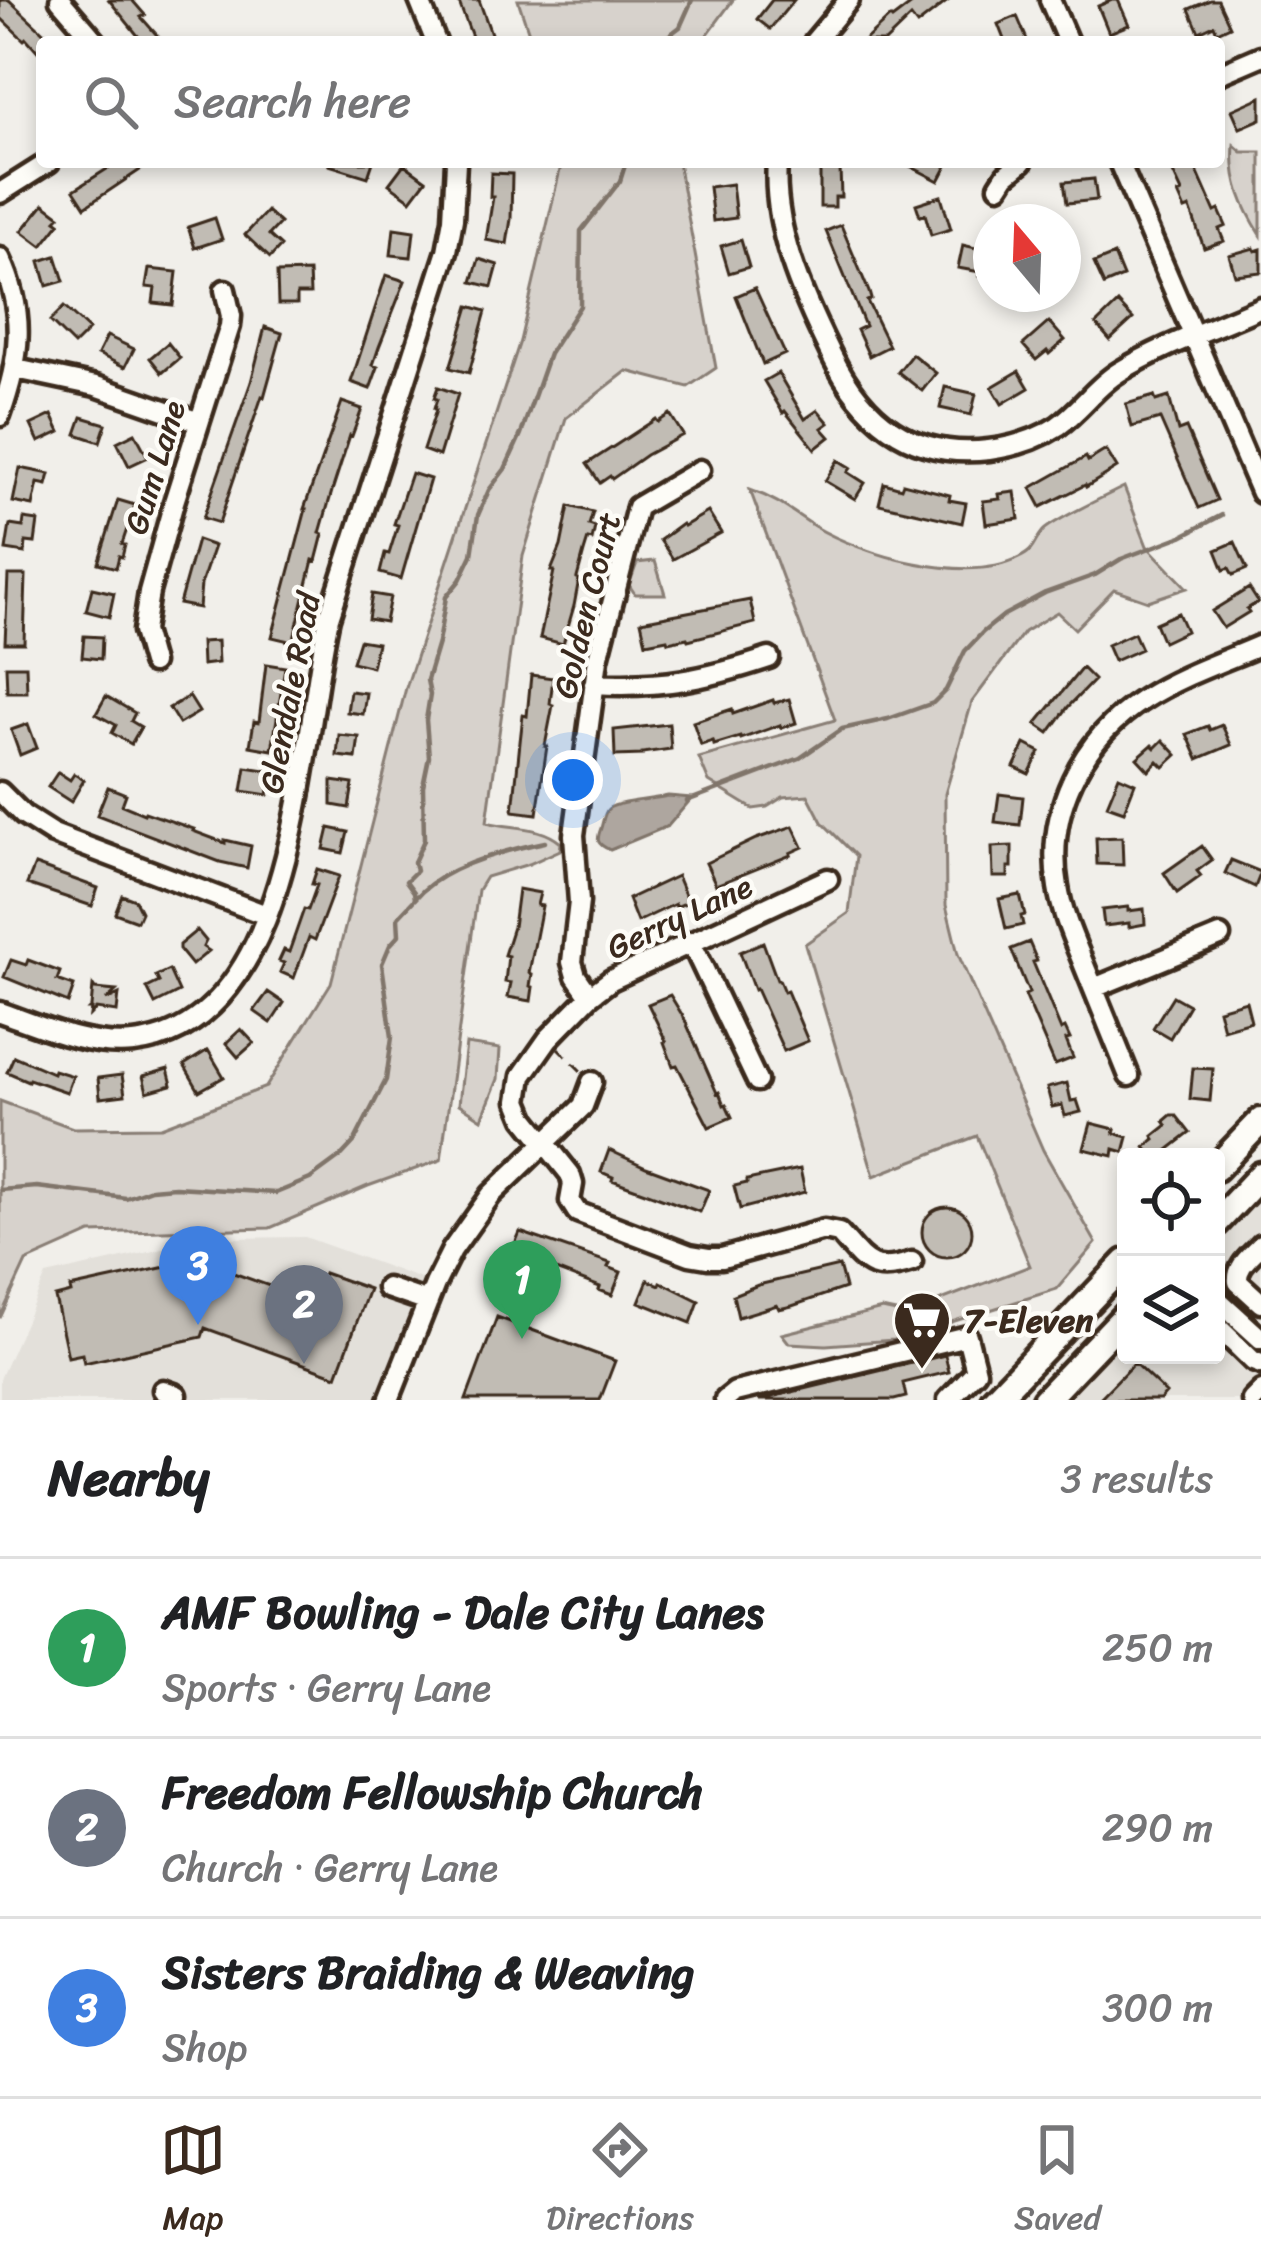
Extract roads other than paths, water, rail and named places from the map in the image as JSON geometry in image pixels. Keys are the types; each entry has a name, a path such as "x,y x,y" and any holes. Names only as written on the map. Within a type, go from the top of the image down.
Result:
{"main road":[{"path":"1225,1159 1261,1121"},
{"path":"1225,1213 1261,1174"},
{"path":"994,1400 1117,1271"},
{"path":"1045,1400 1117,1325"}],"street":[{"path":"60,0 91,36"},
{"path":"419,0 434,36"},
{"path":"819,36 849,0"},
{"path":"1050,0 1065,36"},
{"path":"1225,71 1261,56"},
{"path":"0,193 40,168"},
{"name":"Glendale Road","path":"0,1012 81,1040 130,1044 194,1019 230,988 252,951 295,824 329,618 447,250 456,168"},
{"path":"777,168 783,230 799,281 856,398 910,440 951,452 1000,449 1024,442 1069,418 1113,375 1261,308"},
{"path":"999,186 1015,168"},
{"path":"1122,168 1261,493"},
{"path":"0,258 12,288 19,332 16,369 0,416"},
{"name":"Gum Lane","path":"152,664 143,631 149,592 230,326 226,290"},
{"path":"16,369 82,382 200,422"},
{"name":"Golden Court","path":"590,996 572,962 579,902 574,835 598,659 635,512 700,470"},
{"path":"1129,1076 1064,915 1055,869 1060,814 1076,770 1106,729 1142,700 1261,645"},
{"path":"594,684 660,686 770,658"},
{"path":"0,792 53,834 266,915"},
{"name":"Gerry Lane","path":"543,1143 521,1112 518,1088 548,1039 590,996 611,980 828,879"},
{"path":"1094,988 1220,936"},
{"path":"692,942 757,1081"},
{"path":"388,1400 452,1250 504,1181 583,1106 592,1082"},
{"path":"543,1143 573,1178 570,1201 577,1212 690,1255 722,1258 824,1230 839,1233 874,1267 912,1262"},
{"path":"1261,1245 1237,1273 1238,1282 1261,1303"},
{"path":"387,1288 428,1302"},
{"path":"1225,1306 1261,1340"},
{"path":"1225,1334 1261,1364"},
{"path":"725,1400 735,1392 967,1336 976,1370 948,1400"},
{"path":"1252,1400 1261,1391"}],"waterway":[{"path":"668,36 680,27 692,0"},
{"path":"0,1190 37,1187 126,1198 175,1187 276,1193 310,1179 354,1142 386,1080 392,1037 382,964 399,935 398,917 415,899 406,881 416,871 414,862 424,840 427,680 446,597 472,555 478,515 521,434 549,354 580,306 581,231 620,181 624,168"},
{"path":"687,801 800,758 842,729 933,703 946,690 965,651 1004,615 1222,515"},
{"path":"415,899 457,869 545,842"}],"place":[{"name":"Sisters Braiding & Weaving","path":"198,1325"},
{"name":"AMF Bowling - Dale City Lanes","path":"522,1339"},
{"name":"Freedom Fellowship Church","path":"304,1364"},
{"name":"7-Eleven","path":"922,1371"}]}
